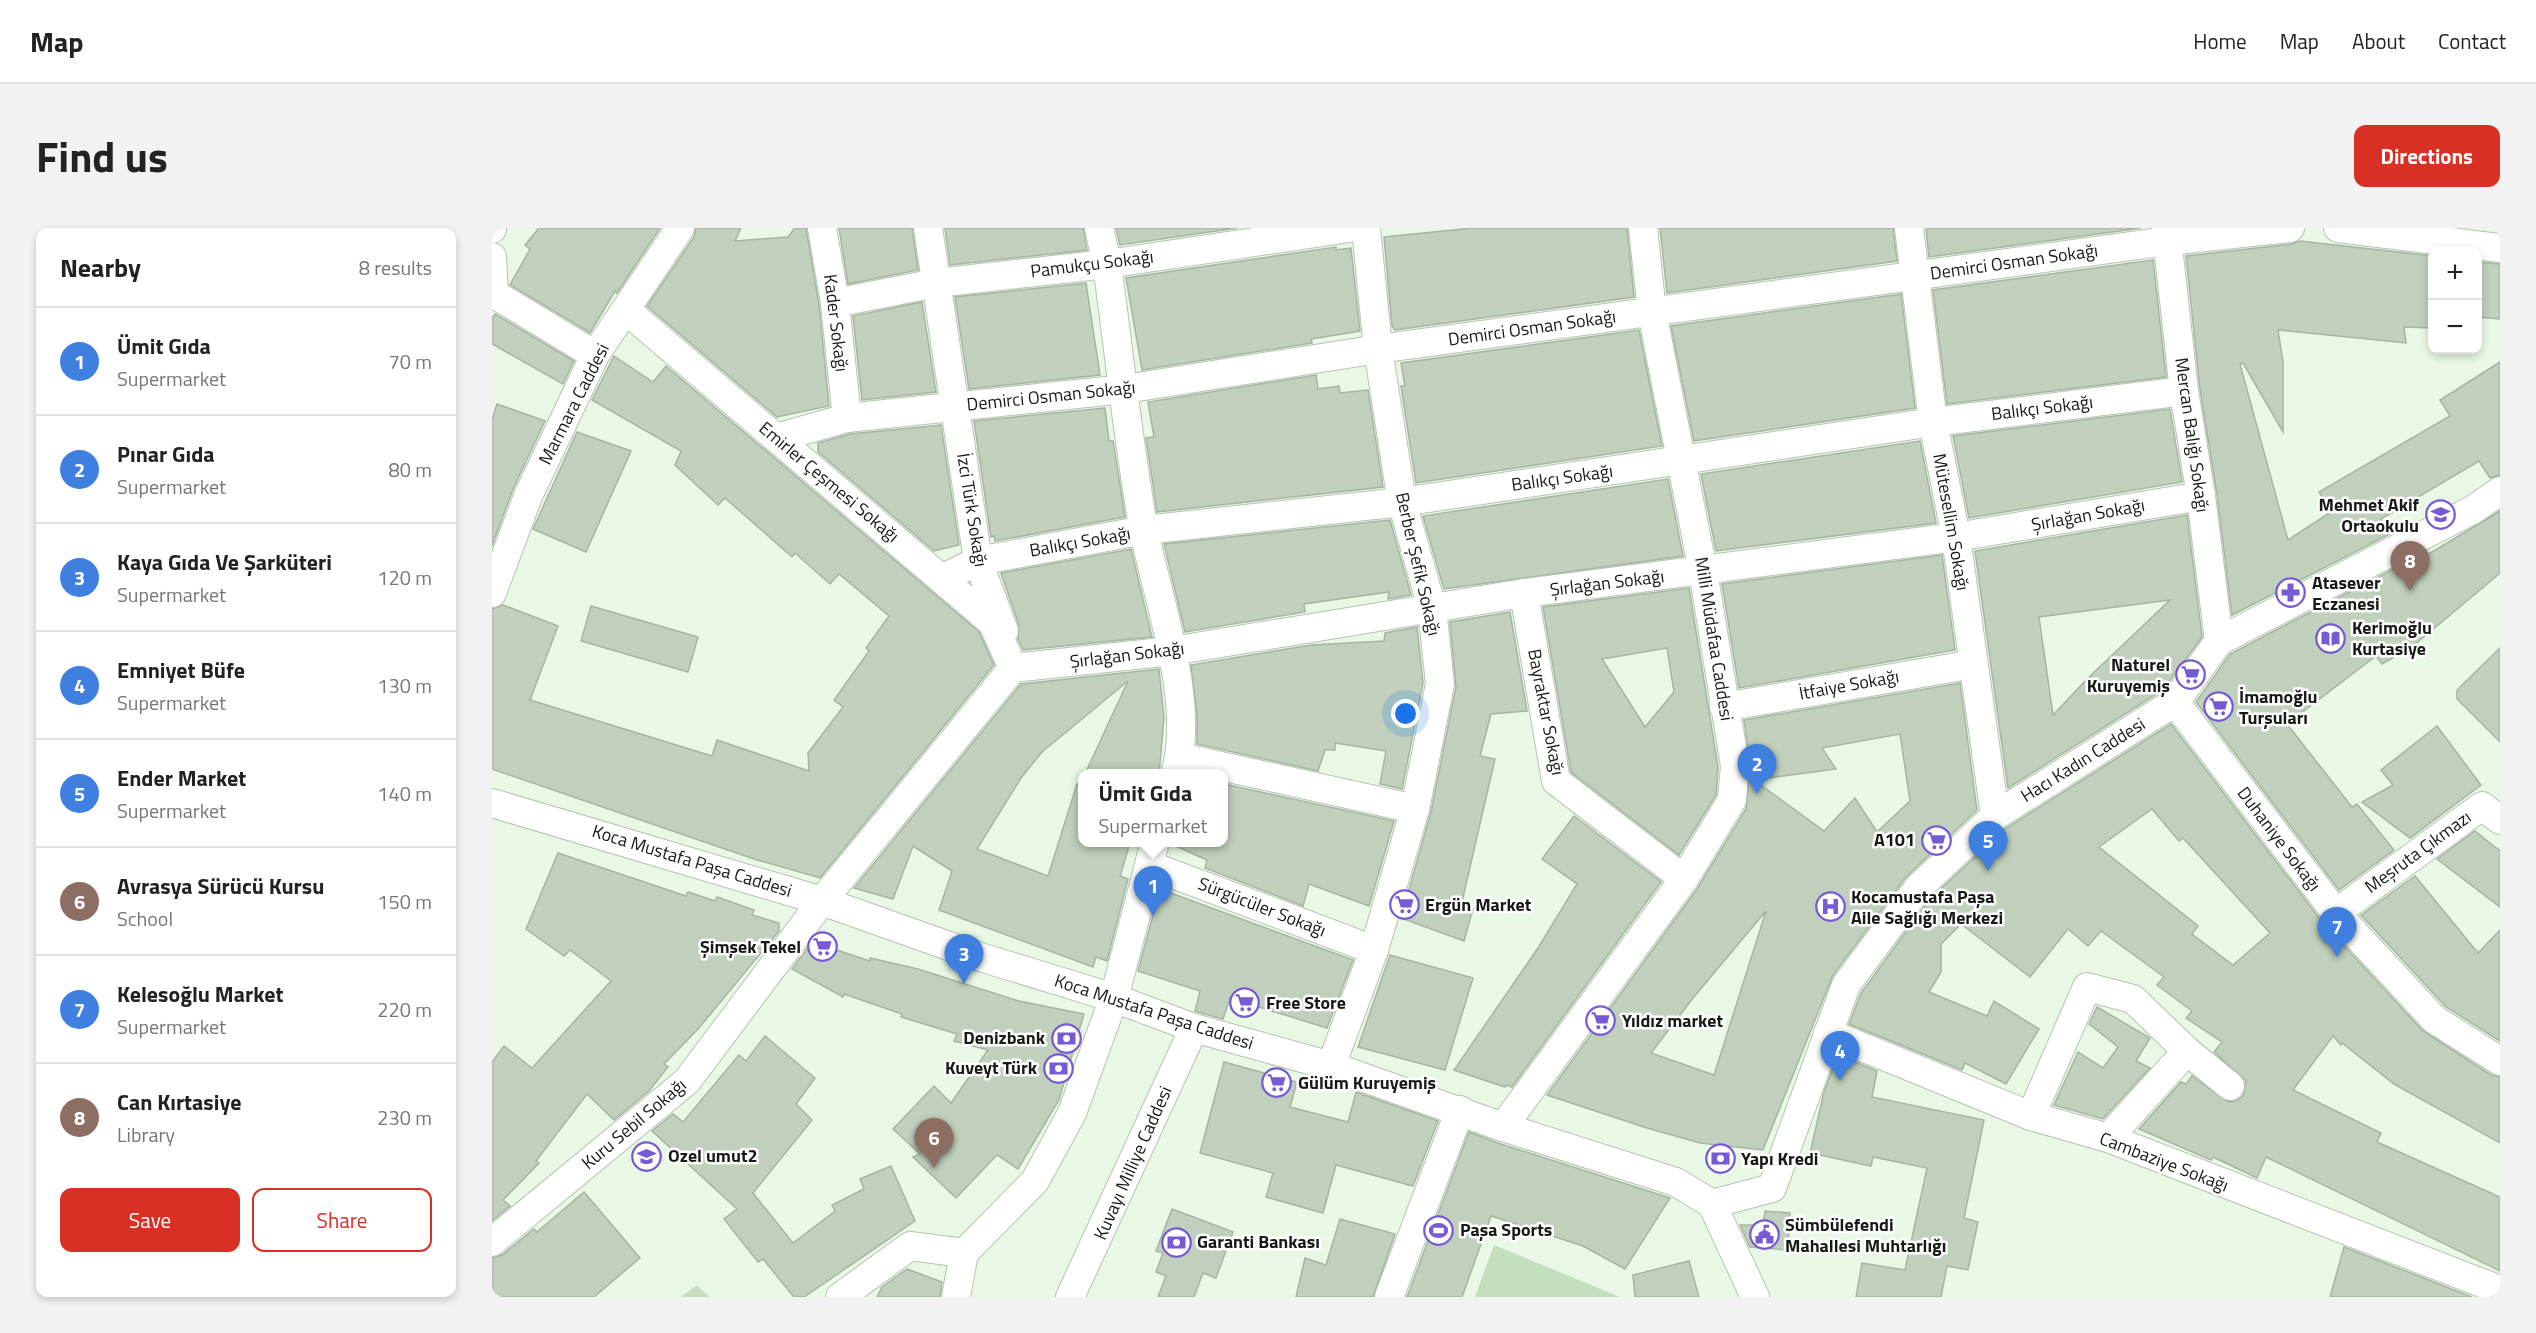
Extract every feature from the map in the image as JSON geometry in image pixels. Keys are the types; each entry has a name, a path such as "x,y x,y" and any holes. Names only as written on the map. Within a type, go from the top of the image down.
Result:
{"street":[{"name":"Marmara Caddesi","path":"492,593 528,496 595,355 680,228"},
{"name":"Kader Sokağı","path":"822,228 835,303 847,418"},
{"name":"İzci Türk Sokağı","path":"928,228 978,561 1004,627 1013,668"},
{"path":"1099,228 1107,264 1144,530 1172,651 1181,723 1178,765 1199,769"},
{"name":"Pamukçu Sokağı","path":"835,303 936,283 1107,264 1349,228"},
{"name":"Berber Şefik Sokağı","path":"1331,1066 1374,950 1414,809 1440,684 1432,608 1402,502 1378,349 1366,228"},
{"name":"Milli Müdafaa Caddesi","path":"1503,1127 1684,879 1732,800 1735,766 1683,460 1652,312 1643,228"},
{"name":"Mütesellim Sokağı","path":"1909,228 1933,422 1956,537 1995,816"},
{"name":"Demirci Osman Sokağı","path":"776,438 847,418 1125,389 1378,349 1916,276 2167,235 2290,228"},
{"path":"2338,228 2500,248"},
{"name":"Mercan Balığı Sokağı","path":"2167,235 2184,391 2201,496 2219,642"},
{"path":"492,256 494,294 595,355"},
{"name":"Emirler Çeşmesi Sokağı","path":"626,310 992,622 1013,668"},
{"name":"Balıkçı Sokağı","path":"943,578 978,561 1144,530 1402,502 1933,422 2184,391"},
{"name":"Hacı Kadın Caddesi","path":"1712,1204 1772,1188 1846,985 1918,888 1995,816 2175,702 2219,642 2474,509 2500,492"},
{"name":"Şırlağan Sokağı","path":"1013,668 1172,651 1524,593 1956,537 2201,496"},
{"name":"Bayraktar Sokağı","path":"1524,593 1556,780 1684,879"},
{"name":"İtfaiye Sokağı","path":"1724,706 1974,664"},
{"path":"822,901 1013,668"},
{"name":"Duhaniye Sokağı","path":"2175,702 2336,913 2435,1020 2500,1062"},
{"path":"1228,774 1414,809"},
{"name":"Koca Mustafa Paşa Caddesi","path":"492,803 822,901 977,956 1113,998 1194,1028 1331,1066 1503,1127 1676,1182 1712,1204"},
{"name":"Meşruta Çıkmazı","path":"2336,913 2482,806 2500,820"},
{"path":"957,1297 964,1253 1035,1181 1072,1113 1113,998 1152,854"},
{"name":"Sürgücüler Sokağı","path":"1152,854 1374,950"},
{"name":"Kuru Sebil Sokağı","path":"492,1242 687,1081 822,901"},
{"path":"2031,1116 2087,987 2133,999 2187,1051 2230,1086"},
{"name":"Kuvayı Milliye Caddesi","path":"1070,1297 1194,1028"},
{"name":"Cambaziye Sokağı","path":"1828,1033 2031,1116 2108,1138 2500,1290"},
{"path":"2108,1138 2187,1051"},
{"path":"1389,1297 1460,1110"},
{"path":"1712,1204 1755,1297"},
{"path":"840,1297 910,1246 964,1253"}],"green space":[{"path":"1494,1245 1620,1297 1475,1297"},
{"path":"696,1286 710,1297 681,1297"}],"building":[{"path":"539,228 660,228 617,293 615,291 590,333 510,285 530,249 525,245"},
{"path":"696,228 741,228 735,241 788,237 795,228 806,228 819,305 829,406 777,417 647,306 694,237"},
{"path":"839,228 912,228 918,270 848,284"},
{"path":"945,228 1083,228 1087,250 950,265"},
{"path":"1116,228 1237,228 1120,245"},
{"path":"1473,228 1627,228 1634,297 1395,330 1392,326 1384,237"},
{"path":"1660,228 1893,228 1897,261 1667,293"},
{"path":"1926,228 2141,228 1929,257"},
{"path":"2300,241 2428,255 2428,328 2404,327 2406,343 2278,330 2283,362 2283,432 2243,363 2240,364 2288,540 2331,512 2319,492 2450,416 2440,400 2500,362 2500,475 2490,478 2479,461 2381,519 2390,534 2232,615 2217,494 2200,389 2186,256 2292,244"},
{"path":"1336,247 1336,250 1351,248 1360,331 1311,339 1312,343 1142,370 1126,278"},
{"path":"2153,260 2166,377 1947,404 1933,290"},
{"path":"2482,262 2500,264 2500,319 2482,317"},
{"path":"1086,283 1100,375 969,389 955,297"},
{"path":"1901,294 1915,408 1694,441 1671,326"},
{"path":"922,302 936,392 862,400 853,316"},
{"path":"495,314 574,361 563,384 492,344 492,318"},
{"path":"1639,330 1662,446 1416,483 1401,386 1405,386 1401,363"},
{"path":"614,356 653,382 666,366 979,632 994,665 820,878 754,859 492,769 492,609 503,605 558,626 530,700 712,756 717,740 809,771 808,753 843,707 834,700 869,651 866,648 889,616 839,574 830,584 795,553 792,557 725,498 718,505 675,465 681,451 592,400"},
{"path":"1316,375 1318,389 1339,386 1340,393 1368,390 1383,487 1157,512 1146,438 1154,437 1148,402"},
{"path":"497,404 545,421 513,489 492,546 492,419"},
{"path":"1105,408 1109,441 1113,441 1125,517 995,541 994,536 991,537 974,421"},
{"path":"2170,409 2182,482 1969,518 1953,436"},
{"path":"941,425 959,545 934,551 818,452 818,443 850,434"},
{"path":"577,432 631,451 586,552 533,529"},
{"path":"1920,441 1936,523 1716,551 1701,474"},
{"path":"1668,479 1683,556 1444,589 1423,516"},
{"path":"2500,511 2500,573 2412,647 2382,664 2376,656 2287,724 2352,807 2357,804 2394,850 2339,890 2196,702 2230,654 2407,562 2409,566"},
{"path":"2187,515 2202,637 2163,690 2008,788 1975,551","holes":["2170,600 2087,679 2053,715 2039,617"]},
{"path":"1390,520 1411,595 1388,599 1389,592 1304,604 1305,612 1185,632 1164,544"},
{"path":"1131,549 1152,637 1023,650 1018,639 1019,625 1001,573"},
{"path":"1942,555 1955,650 1739,688 1722,584"},
{"path":"1689,588 1718,767 1716,795 1679,855 1571,772 1543,607","holes":["1667,648 1674,692 1645,727 1602,659"]},
{"path":"591,606 698,637 688,672 581,641"},
{"path":"1510,612 1527,711 1491,714 1480,756 1495,759 1461,906 1473,909 1464,941 1401,918 1431,812 1456,687 1450,622"},
{"path":"1417,627 1423,683 1402,789 1380,784 1386,751 1335,743 1335,750 1325,750 1318,771 1197,744 1197,715 1191,665 1311,645 1384,641 1385,633"},
{"path":"2500,648 2500,742 2457,699 2457,690"},
{"path":"1159,669 1164,717 1159,769 1087,769 1128,681 1042,752 1021,778 977,849 1048,876 1078,784 1078,847 1129,847 1120,876 1128,879 1107,961 1096,957 1093,967 939,910 952,871 913,846 893,899 854,888 1021,684"},
{"path":"1960,683 1977,810 1905,878 1833,975 1763,1150 1700,1143 1547,1095 1697,889 1746,809 1751,767 1744,720","holes":["1900,734 1910,801 1877,832 1855,798 1824,831 1754,780 1836,769 1822,748","1766,911 1714,1075 1651,1053 1693,998"]},
{"path":"2171,724 2323,923 2423,1031 2491,1075 2500,1077 2500,1143 2394,1084 2342,1043 2341,1045 2333,1036 2293,1090 2381,1133 2377,1142 2500,1197 2500,1271 2266,1157 2257,1178 2213,1157 2211,1160 2139,1129 2181,1082 2186,1084 2192,1076 2228,1102 2236,1101 2243,1096 2246,1081 2214,1052 2222,1042 2186,1018 2192,1011 2157,985 2164,977 2101,931 2088,946 2068,929 2030,977 1961,924 1941,944 1941,972 1929,992 1987,1016 1994,1001 2039,1029 2006,1084 1965,1063 1962,1070 1849,1024 1861,993 1930,899 2005,829","holes":["2152,809 2179,841 2183,838 2270,933 2233,965 2192,934 2198,926 2099,847"]},
{"path":"2437,726 2481,785 2410,838 2362,802 2393,785 2381,770"},
{"path":"1228,785 1394,821 1369,906 1309,884 1303,906 1205,868 1207,860 1178,847 1228,847"},
{"path":"1574,816 1661,882 1512,1087 1506,1085 1505,1087 1454,1070 1538,948 1577,884 1542,859"},
{"path":"2475,831 2500,851 2500,907 2437,859"},
{"path":"558,853 686,896 688,892 715,901 717,897 754,910 752,915 779,923 779,931 699,1028 664,1064 668,1067 649,1091 614,1120 587,1094 536,1161 539,1163 503,1200 510,1206 492,1221 492,1062 504,1046 532,1068 611,981 570,950 564,956 526,929"},
{"path":"2415,876 2478,953 2500,930 2500,1041 2446,1007 2361,915"},
{"path":"1160,889 1353,960 1327,1028 1230,998 1223,1019 1198,1012 1195,1011 1200,991 1138,971"},
{"path":"812,942 870,961 870,958 918,969 1019,1001 1084,1014 1059,1100 1018,1169 997,1155 956,1198 913,1157 920,1154 893,1129 934,1086 951,1103 988,1050 954,1041 957,1034 901,1017 902,1014 844,994 843,997 792,969"},
{"path":"1390,955 1473,978 1445,1070 1358,1047"},
{"path":"2097,1007 2150,1038 2136,1061 2150,1068 2103,1119 2054,1105 2078,1052 2103,1068 2118,1047 2089,1024"},
{"path":"765,1036 815,1078 796,1104 812,1120 753,1193 793,1243 835,1211 832,1205 864,1189 860,1179 891,1166 915,1221 804,1297 794,1297 763,1259 758,1262 724,1219 737,1209 652,1131 673,1114 683,1122 739,1055 746,1061"},
{"path":"1838,1055 1877,1071 1872,1097 1984,1120 1964,1218 1978,1222 1968,1270 1947,1266 1941,1297 1856,1297 1862,1263 1905,1270 1927,1168 1873,1157 1871,1166 1810,1153 1824,1092"},
{"path":"1224,1062 1297,1082 1290,1107 1348,1122 1356,1092 1438,1121 1413,1186 1336,1165 1323,1213 1266,1197 1273,1173 1200,1153"},
{"path":"1469,1132 1670,1198 1625,1269 1583,1246 1491,1216 1462,1297 1407,1297"},
{"path":"584,1192 640,1258 594,1297 492,1297 492,1258 502,1255 534,1229 537,1232"},
{"path":"1172,1209 1233,1232 1216,1278 1203,1273 1194,1297 1158,1297 1166,1276 1156,1272 1163,1253 1156,1251"},
{"name":"Sümbülefendi Mahallesi Muhtarlığı","path":"1765,1211 1790,1213 1788,1250 1750,1247 1740,1225 1763,1225"},
{"path":"1340,1219 1395,1234 1373,1297 1296,1297 1305,1258 1326,1265"},
{"path":"2344,1247 2472,1297 2330,1297"},
{"path":"1689,1261 1699,1297 1635,1297 1633,1275"},
{"path":"907,1269 942,1282 940,1297 877,1297 882,1287"}],"place":[{"name":"Mehmet Akif Ortaokulu","path":"2440,515"},
{"name":"Can Kırtasiye","path":"2410,591"},
{"name":"Atasever Eczanesi","path":"2291,593"},
{"name":"Kerimoğlu Kurtasiye","path":"2331,638"},
{"name":"Naturel Kuruyemiş","path":"2191,675"},
{"name":"İmamoğlu Turşuları","path":"2218,707"},
{"name":"Pınar Gıda","path":"1757,794"},
{"name":"A101","path":"1936,840"},
{"name":"Ender Market","path":"1988,871"},
{"name":"Ergün Market","path":"1404,905"},
{"name":"Kocamustafa Paşa Aile Sağlığı Merkezi","path":"1830,907"},
{"name":"Ümit Gıda","path":"1153,916"},
{"name":"Şimşek Tekel","path":"822,947"},
{"name":"Kelesoğlu Market","path":"2337,957"},
{"name":"Kaya Gıda Ve Şarküteri","path":"964,984"},
{"name":"Free Store","path":"1245,1003"},
{"name":"Yıldız market","path":"1601,1021"},
{"name":"Denizbank","path":"1066,1038"},
{"name":"Kuveyt Türk","path":"1058,1068"},
{"name":"Emniyet Büfe","path":"1840,1081"},
{"name":"Gülüm Kuruyemiş","path":"1277,1083"},
{"name":"Ozel umut2","path":"647,1156"},
{"name":"Yapı Kredi","path":"1720,1159"},
{"name":"Avrasya Sürücü Kursu","path":"934,1168"},
{"name":"Paşa Sports","path":"1439,1230"},
{"name":"Sümbülefendi Mahallesi Muhtarlığı","path":"1764,1235"},
{"name":"Garanti Bankası","path":"1176,1242"}]}
